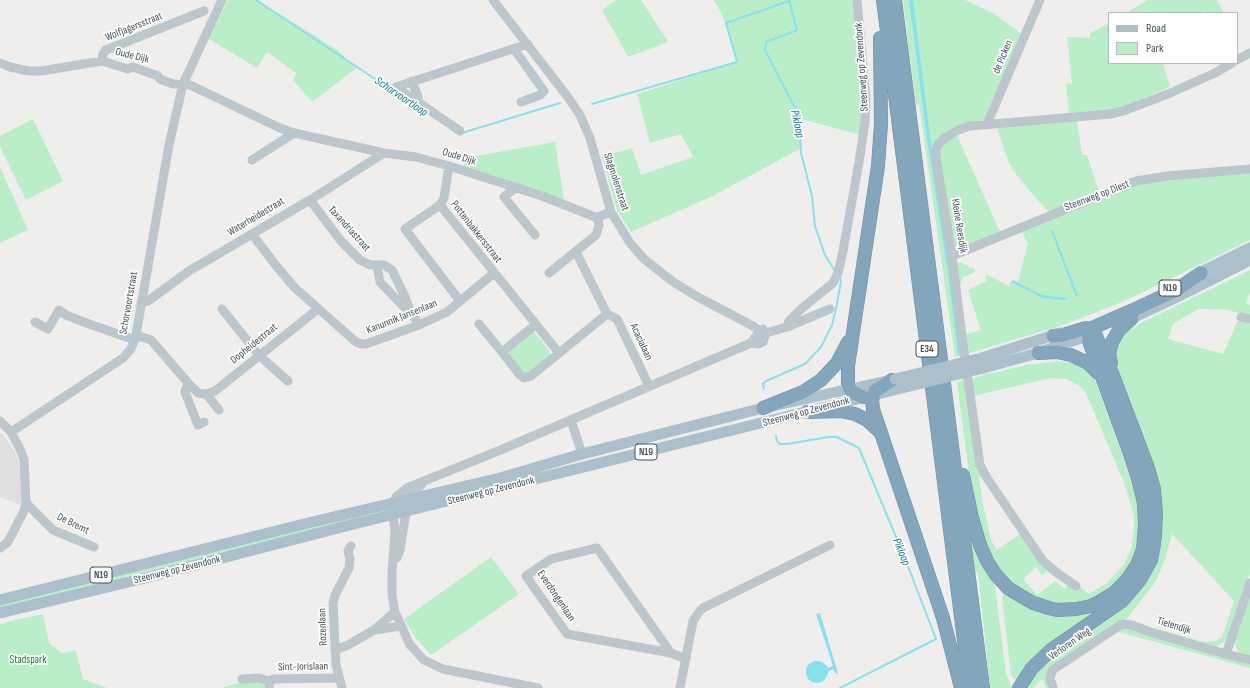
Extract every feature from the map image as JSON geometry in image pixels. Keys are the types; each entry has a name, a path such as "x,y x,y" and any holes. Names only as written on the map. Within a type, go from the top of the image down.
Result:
{"highway":[{"name":"E34","path":"895,0 983,688"},
{"name":"E34","path":"883,5 970,688"},
{"path":"868,396 856,394 850,390 848,383 848,366 878,166 881,124 880,29 883,5"},
{"path":"1091,333 1176,290 1200,273"},
{"path":"1019,688 1032,668 1051,650 1122,601 1140,580 1151,560 1156,524 1154,489 1145,458 1107,376 1111,345 1120,330 1132,318"},
{"path":"946,406 956,434 972,518 982,550 996,575 1008,588 1037,604 1057,610 1083,608 1110,596 1127,580 1140,558 1145,536 1145,514 1142,492 1107,376 1091,333 1086,328 1053,336"},
{"path":"764,408 803,392 821,380 837,363 852,334"},
{"path":"1038,353 1057,352 1076,357 1107,376"},
{"path":"868,396 875,390 894,383"},
{"path":"868,396 943,618 961,688"},
{"path":"807,412 840,411 855,414 867,420 880,433"}],"main road":[{"name":"N19","path":"982,363 1130,306 1250,248"},
{"name":"N19","path":"982,363 1038,353 1132,318 1250,260"},
{"name":"Steenweg op Zevendonk","path":"0,600 308,523 500,478 582,454 764,408 850,390 894,383 982,363"},
{"name":"Steenweg op Zevendonk","path":"0,613 137,580 868,396"}],"street":[{"name":"Schorvoortstraat","path":"11,432 123,358 131,349 142,303 169,145 183,84 222,0"},
{"name":"Slagmolenstraat","path":"493,0 528,44 580,115 590,138 611,212 630,243 644,259 658,271 696,296 753,326 761,334"},
{"name":"Steenweg op Zevendonk","path":"787,327 789,322 801,309 833,283 838,273 843,251 865,122 866,99 857,0"},
{"name":"de Picken","path":"987,124 1040,0"},
{"name":"Wolfjagersstraat","path":"102,61 103,54 106,50 204,11"},
{"path":"460,131 396,87 528,44"},
{"path":"514,49 544,91 540,95 521,102"},
{"path":"1238,59 1250,52"},
{"name":"Oude Dijk","path":"0,63 29,71 41,71 102,61 128,69 132,67 158,76 160,79 173,84 190,85 280,128 294,133 384,153 416,156 516,187 598,218"},
{"name":"Kleine Reesdijk","path":"1076,586 1056,573 1043,561 986,478 980,465 952,256 936,158 936,149 941,140 958,130 970,126 1117,112 1168,94 1215,73 1230,64"},
{"path":"412,81 418,97"},
{"path":"252,160 294,133"},
{"name":"Waterheidestraat","path":"142,303 148,301 189,270 310,200 384,153"},
{"name":"Pottenbakkersstraat","path":"449,166 444,198 440,205 405,229 460,301"},
{"name":"Steenweg op Diest","path":"952,256 1136,181 1167,176 1250,169"},
{"path":"516,187 504,197 535,235"},
{"name":"Taxandriastraat","path":"310,200 341,241 360,260 377,266 384,265 392,270 406,299 409,309 418,325"},
{"name":"Pottenbakkersstraat","path":"440,205 494,273"},
{"path":"550,273 596,235 599,225 598,218 611,212"},
{"path":"252,234 290,282 318,309"},
{"name":"Acacialaan","path":"576,252 608,314 617,319 649,386"},
{"name":"Taxandriastraat","path":"377,266 380,282 404,308 409,309"},
{"path":"494,273 559,353"},
{"name":"Kanunnik Jansenlaan","path":"318,309 356,342 366,344 418,325 447,312 494,273"},
{"path":"222,309 259,355 272,368 288,380"},
{"name":"Dopheidestraat","path":"205,394 215,391 318,309"},
{"path":"538,688 443,669 424,660 410,645 395,612 392,595 395,531 393,504 396,497 407,488 751,343 761,334 787,327 830,309"},
{"path":"35,322 48,329 59,310 66,315 89,324 151,340 189,384 198,393 205,394 219,410"},
{"path":"479,324 524,378 531,376 608,314"},
{"path":"502,352 535,325"},
{"path":"189,384 185,392 198,425 204,422"},
{"path":"571,420 582,454"},
{"path":"0,421 11,432 24,460 26,503 24,511 7,543 0,548"},
{"path":"392,573 400,550 408,500 425,481"},
{"name":"De Bremt","path":"26,503 53,530 94,547"},
{"path":"680,688 693,621 704,608 830,545"},
{"name":"Rozenlaan","path":"342,688 339,678 336,650 333,603 335,595 349,568 350,559 348,551 351,546"},
{"name":"Everdongenlaan","path":"671,653 597,548 551,559 526,576 567,634 671,653 686,659"},
{"path":"1226,654 1250,583"},
{"path":"336,650 374,630 395,612"},
{"name":"Tielendijk","path":"1115,627 1122,624 1132,624 1150,632 1250,660"},
{"path":"374,630 401,626"},
{"name":"Verloren Weg","path":"1053,687 1050,675 1054,669 1115,627"},
{"name":"Sint-Jorislaan","path":"242,679 259,678 269,685 274,679 339,678"}],"shaded area":[{"path":"2,433 16,453 20,468 22,497 20,505 0,497 0,434"}],"green space":[{"path":"228,0 257,0 336,49 357,68 312,102 293,80 296,73 267,52 257,68 209,39"},
{"path":"616,0 641,0 668,42 628,57 602,10"},
{"path":"714,0 854,0 862,88 861,135 801,119 801,148 713,196 631,232 617,210 602,157 632,148 641,175 693,157 681,134 650,143 637,94 737,62 726,23"},
{"path":"903,0 965,0 993,13 1023,35 984,121 937,141 962,355 955,357 919,104 916,105"},
{"path":"1148,0 1217,0 1223,12 1205,11 1128,12"},
{"path":"1108,24 1108,64 1163,64 1170,87 1115,110 1069,113 1066,84 1072,83 1067,37 1090,38 1090,33"},
{"path":"33,119 63,181 26,200 0,147 0,136"},
{"path":"1077,121 1082,155 1087,155 1099,191 1048,212 1012,169 1006,156 997,127"},
{"path":"956,133 1000,232 965,247 959,248 955,247 953,243 938,156 939,147"},
{"path":"555,142 564,200 463,167 465,158"},
{"path":"0,167 28,230 0,243"},
{"path":"1250,173 1250,240 1129,299 1102,310 1063,325 966,354 964,335 981,330 968,290 987,281 985,274 1009,286 1011,282 1017,285 1028,244 1022,232 1147,181"},
{"path":"959,262 975,270 974,273 963,277 960,286 957,263"},
{"path":"1250,270 1250,292 1246,303 1250,305 1250,317 1229,310 1198,309 1173,324 1168,339 1223,354 1238,320 1250,324 1250,574 1227,640 1215,647 1146,627 1147,626 1204,642 1215,641 1222,637 1234,601 1172,534 1166,557 1156,581 1125,621 1049,669 1046,676 1052,688 1046,688 1042,679 1033,688 1025,688 1027,683 1050,657 1092,628 1160,544 1162,512 1116,364 1115,354 1117,346 1123,335 1139,324"},
{"path":"534,332 549,350 550,355 528,373 522,373 509,355 510,349 529,333"},
{"path":"1059,361 1077,364 1083,367 1094,377 1136,492 1139,507 1137,553 1116,587 1080,605 1050,604 1016,589 1000,571 989,555 972,497 957,382 965,380 982,476 979,478 983,504 991,540 997,550 1021,533 1049,570 1042,576 1036,567 1023,579 1037,595 1055,581 1065,589 1071,580 1089,594 1107,583 1124,564 1131,549 1134,516 1125,485 1086,393 1080,386 1067,379 1051,378 973,396 970,379 984,374 1025,365"},
{"path":"1148,489 1136,580 1019,679 1012,677 1002,599 1003,591 1064,614 1134,575"},
{"path":"369,512 369,515 0,609 0,603"},
{"path":"970,529 994,577 1006,673 1012,688 990,688 978,572 975,572"},
{"path":"491,557 519,594 431,655 415,637 404,619"},
{"path":"1250,593 1250,657 1238,652 1234,641"},
{"name":"Stadspark","path":"43,614 49,643 62,653 76,651 83,679 107,688 0,688 0,624"},
{"path":"1121,626 1250,663 1250,668 1115,631"},
{"path":"255,681 264,683 264,688 221,688 238,683 251,683"}],"water":[{"path":"909,0 913,0 932,151 962,355 958,356 949,280 927,139"},
{"path":"1053,230 1078,296 1076,297 1051,231"},
{"path":"1013,280 1042,295 1067,298 1065,300 1043,298 1011,282"},
{"path":"820,613 838,673 836,674 833,669 829,671 826,678 822,682 817,683 808,679 806,668 809,664 814,661 819,661 824,663 828,668 833,666 816,614"}],"waterway":[{"name":"Schorvoortloop","path":"256,0 428,114"},
{"name":"Pikloop","path":"789,0 797,30 766,42 765,50 796,110 800,129 801,153 812,196 815,226 825,255 835,271"},
{"name":"Schorvoortloop","path":"592,104 737,62 726,23 789,1"},
{"name":"Schorvoortloop","path":"462,133 560,103"},
{"name":"Pikloop","path":"764,389 763,384 766,381 805,364 821,347 832,325 841,281 840,278"},
{"name":"Pikloop","path":"776,436 777,441 780,444 837,437 859,448 906,561 936,639 840,688"}]}
